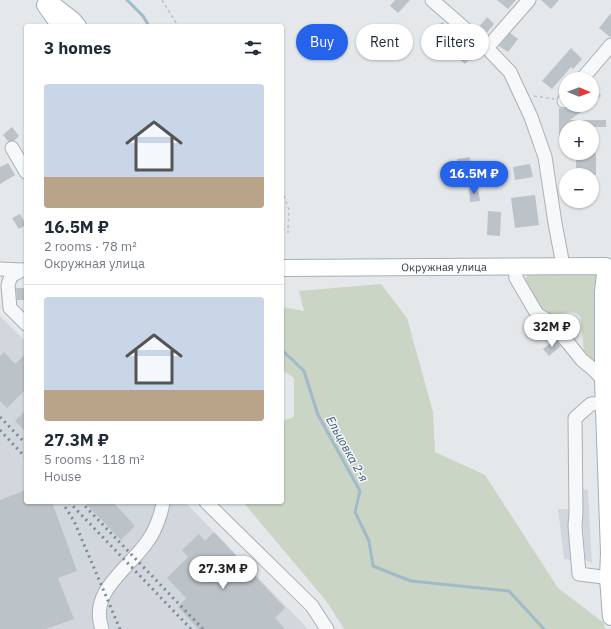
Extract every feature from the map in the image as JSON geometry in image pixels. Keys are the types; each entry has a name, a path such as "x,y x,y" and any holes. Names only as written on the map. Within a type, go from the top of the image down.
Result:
{"main road":[{"path":"42,0 59,24"},
{"path":"47,0 76,24"},
{"path":"609,265 603,292 603,380 609,501 611,617"},
{"name":"Окружная улица","path":"284,268 565,267 609,265"}],"street":[{"path":"432,0 460,24"},
{"path":"489,47 529,0"},
{"path":"588,72 611,45"},
{"path":"489,49 510,72 531,117 545,157 555,223 562,260 565,267"},
{"path":"12,148 24,169"},
{"path":"515,266 516,278 537,314 552,323 582,360 603,380"},
{"path":"0,269 24,270"},
{"path":"24,270 11,276 8,285 5,307 24,322"},
{"path":"604,403 591,404 575,418 575,526 579,574 610,578"},
{"path":"102,629 99,620 100,605 104,592 150,539 162,504"},
{"path":"208,504 312,606 326,629"}],"path":[{"path":"162,0 177,24"},
{"path":"520,94 559,99"},
{"path":"284,196 289,210 288,233"}],"shaded area":[{"path":"0,316 24,340 24,504 187,504 308,629 0,629"},
{"path":"581,489 588,490 592,563 585,560"},
{"path":"558,509 569,509 572,560 564,559"}],"green space":[{"path":"593,273 597,277 595,365 584,354 581,318 578,314 575,312 570,312 544,316 525,283 526,277 530,274"},
{"path":"381,284 407,318 433,412 435,452 485,475 558,588 604,623 605,629 344,629 327,602 245,504 284,504 284,420 294,417 294,378 284,371 284,307 304,311 299,291"}],"building":[{"path":"395,0 410,0 398,13 390,6"},
{"path":"497,0 516,0 508,9"},
{"path":"541,0 559,0 551,9"},
{"path":"611,13 611,37 610,37 599,28"},
{"path":"487,17 494,24 489,30 489,24 481,24"},
{"path":"510,33 518,39 508,52 499,46"},
{"path":"571,48 582,59 573,69 571,67 567,72 559,72 559,81 552,89 542,81"},
{"path":"460,60 469,60 465,64"},
{"path":"559,112 581,112 570,120 559,120"},
{"path":"599,120 606,120 606,127 599,127"},
{"path":"12,127 19,136 14,141 8,141 3,135"},
{"path":"470,157 473,183 460,185 457,159"},
{"path":"576,160 596,160 596,168 576,168"},
{"path":"8,163 15,175 0,184 0,167"},
{"path":"530,164 533,177 515,180 513,167"},
{"path":"478,188 480,201 470,202 469,189"},
{"path":"535,195 539,225 515,228 511,198"},
{"path":"488,211 501,212 500,236 487,235"},
{"path":"20,214 24,221 24,226 19,229 12,218"},
{"path":"16,288 24,288 24,300 17,300"},
{"path":"555,339 561,346 549,356 543,349"},
{"path":"4,352 15,364 24,355 24,391 7,408 0,401 0,356"},
{"path":"24,412 24,430 15,421"},
{"path":"24,491 24,504 53,504 77,571 58,578 74,619 46,629 0,629 0,500"},
{"path":"86,504 115,504 135,526 121,540"},
{"path":"214,532 285,608 275,618 285,629 198,629 178,607 186,598 167,578 188,557 182,550 199,534 205,541"}],"waterway":[{"name":"Ельцовка 2-я","path":"127,0 143,16 148,24"},
{"name":"Ельцовка 2-я","path":"284,352 304,371 318,415 360,491 355,512 369,541 373,566 411,581 509,591 544,629"}],"railway":[{"path":"0,417 24,442"},
{"path":"0,430 24,456"},
{"path":"63,504 74,521 120,629"},
{"path":"71,504 191,629"},
{"path":"83,504 203,629"}]}
